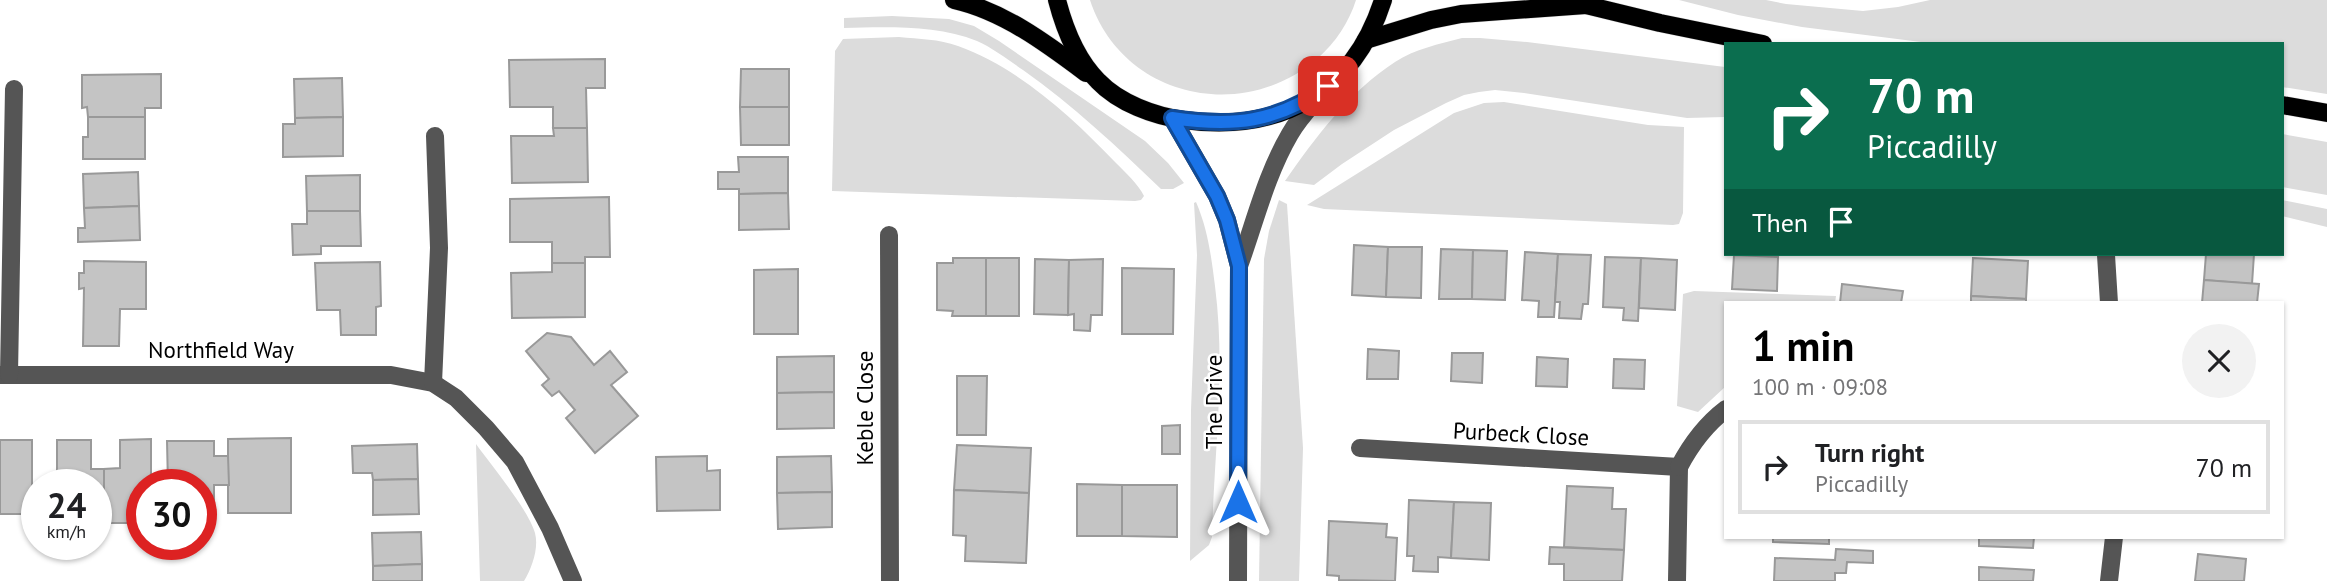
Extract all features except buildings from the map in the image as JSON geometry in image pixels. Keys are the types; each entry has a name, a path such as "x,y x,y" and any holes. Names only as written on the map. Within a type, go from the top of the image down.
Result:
{"main road":[{"path":"954,0 1000,16 1056,50 1137,107 1172,118 1227,124 1263,118 1297,106 1328,86 1366,40 1383,0"},
{"path":"1057,0 1079,54 1098,81"},
{"path":"1366,40 1431,20 1461,14 1581,2 1660,23 1753,42"},
{"path":"2284,106 2327,113"}],"street":[{"name":"The Drive","path":"1239,266 1279,154 1300,118 1328,86"},
{"name":"Northfield Way","path":"13,89 5,375 391,375 433,383 456,398 515,462 550,528 573,581"},
{"name":"The Drive","path":"1172,118 1217,196 1227,220 1239,266 1238,581"},
{"path":"433,383 439,248 435,136"},
{"name":"Keble Close","path":"889,235 890,581"},
{"path":"2106,256 2109,301"},
{"path":"1677,581 1679,467 1687,451 1709,423 1724,412"},
{"name":"Purbeck Close","path":"1360,448 1679,467"},
{"path":"2109,581 2114,539"}],"shaded area":[{"path":"1090,0 1356,0 1341,31 1318,58 1288,78 1255,91 1221,94 1188,90 1156,79 1129,60 1106,33"},
{"path":"1679,0 1766,0 1863,11 1930,0 2327,0 2327,94 2284,87 2284,42 1921,42 1802,27"},
{"path":"892,16 949,19 974,26 1145,141 1184,183 1173,189 1161,189 1059,97 1000,54 977,41 929,30 894,27 844,28 844,18"},
{"path":"899,37 958,46 1002,67 1043,96 1081,128 1132,179 1144,196 1135,201 832,191 835,51 843,39"},
{"path":"1462,38 1480,38 1724,67 1724,117 1687,118 1524,93 1495,90 1479,92 1446,103 1394,130 1314,185 1285,181 1348,101 1395,62 1427,47"},
{"path":"1504,102 1648,125 1684,127 1683,213 1679,224 1324,209 1307,205 1454,113 1484,103"},
{"path":"2284,134 2327,142 2327,195 2284,187"},
{"path":"1279,200 1287,204 1303,448 1299,581 1259,581 1264,259"},
{"path":"2284,200 2327,209 2327,227 2284,216"},
{"path":"1196,202 1206,233 1214,275 1219,381 1212,537 1209,545 1190,561 1191,410 1197,255 1194,203"},
{"path":"1694,291 1836,296 1835,301 1724,301 1724,388 1698,412 1677,406 1683,294"},
{"path":"476,444 517,500 535,533 534,558 524,581 480,581"}],"route":[{"path":"1238,502 1239,266 1227,220 1217,196 1172,118 1227,124 1245,122 1297,106 1328,86"}]}
